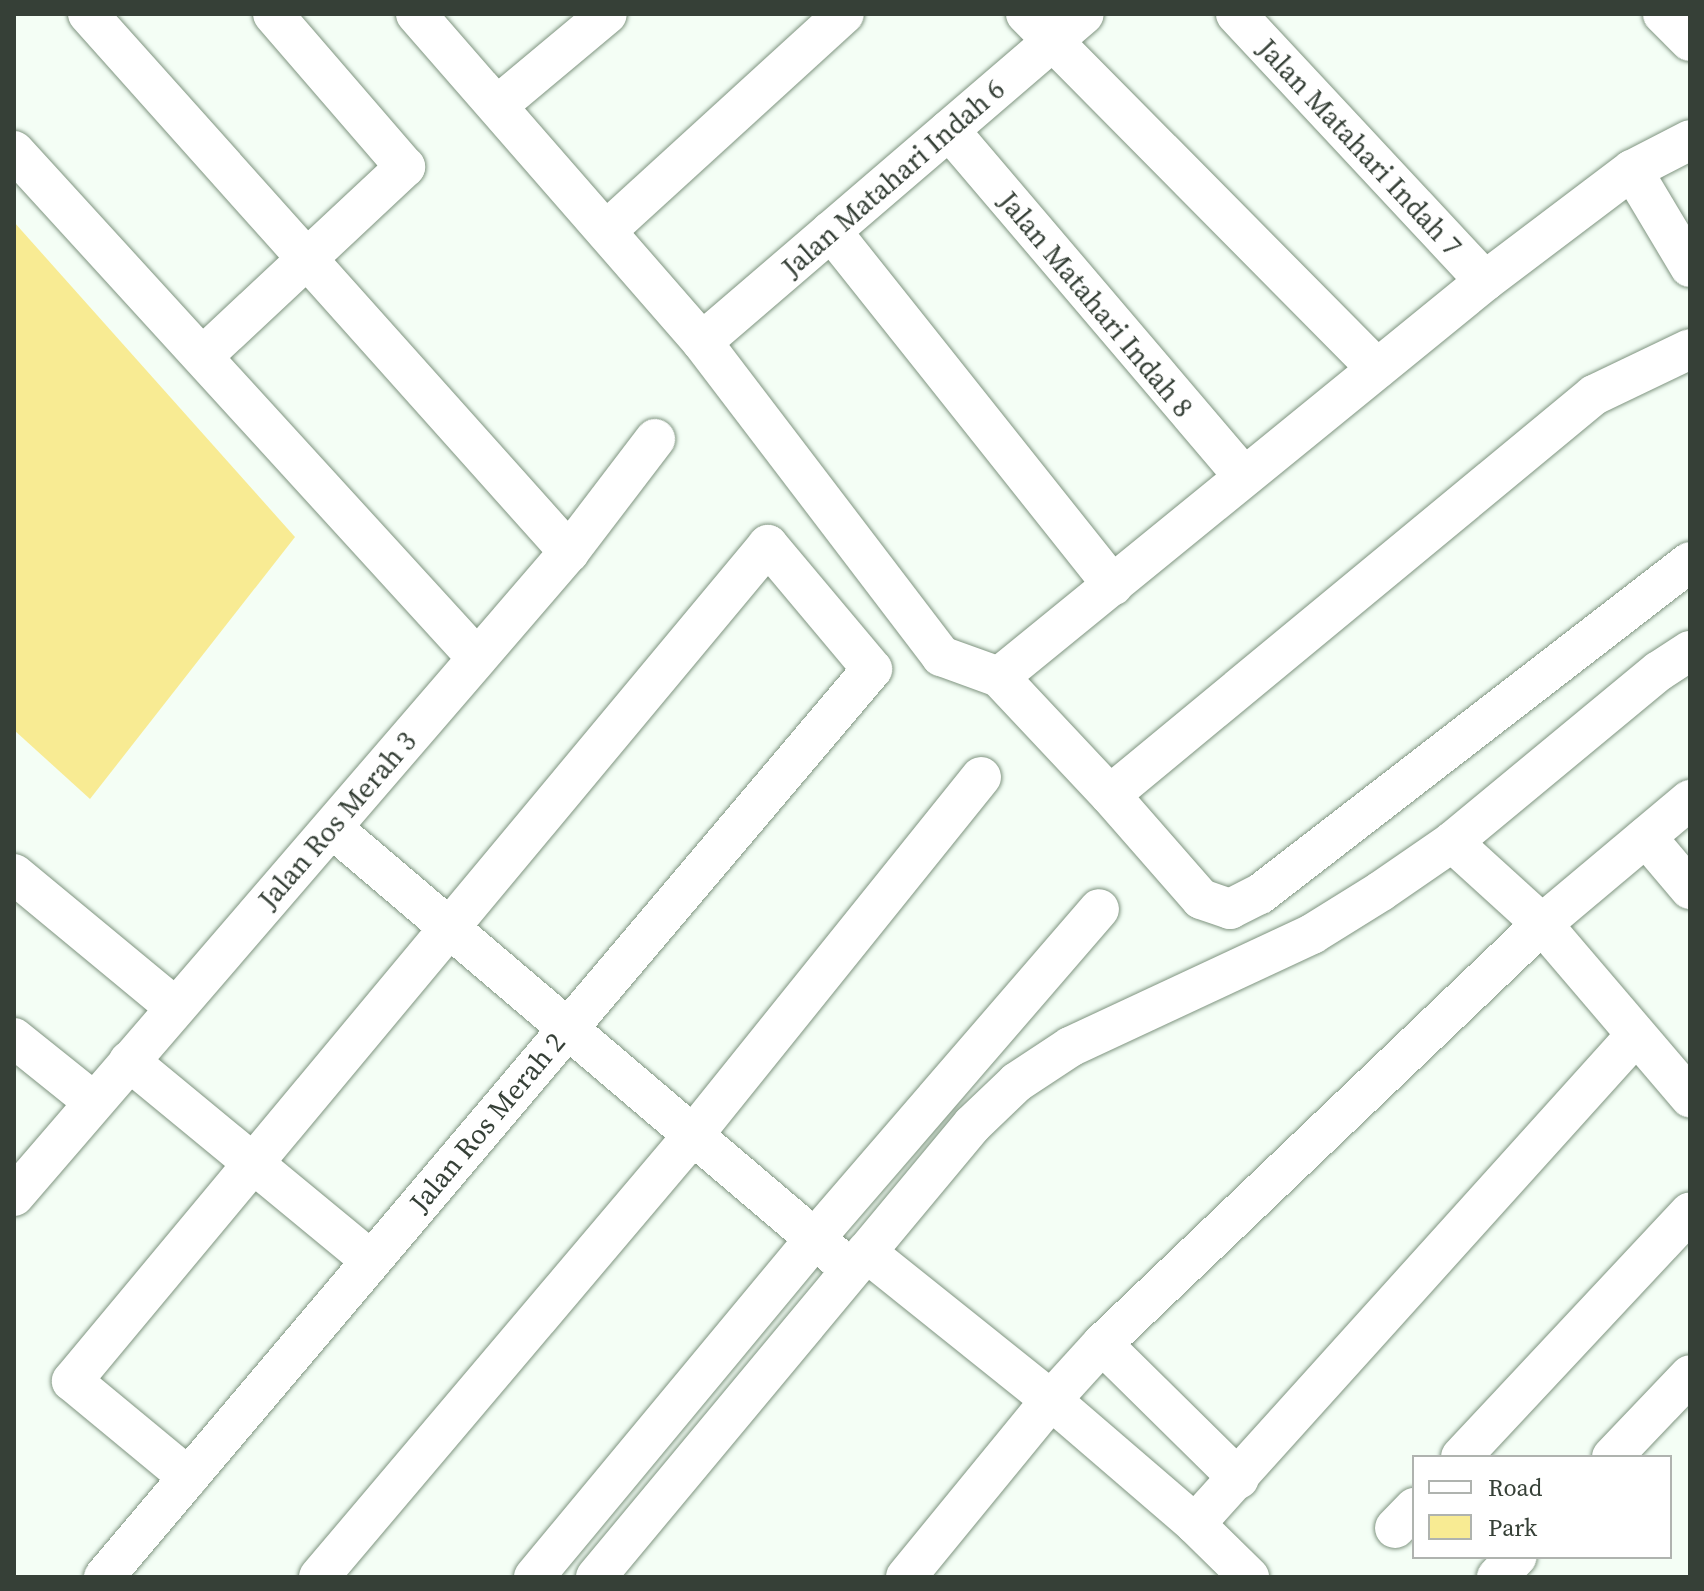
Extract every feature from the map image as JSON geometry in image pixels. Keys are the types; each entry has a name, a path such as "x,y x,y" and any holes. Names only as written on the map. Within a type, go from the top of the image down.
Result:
{"street":[{"path":"88,14 569,552"},
{"path":"203,356 405,167 273,14"},
{"path":"416,14 702,342 941,656 999,677 1110,795 1201,899 1230,909 1260,894 1690,562"},
{"path":"497,106 607,14"},
{"path":"606,231 844,14"},
{"name":"Jalan Matahari Indah 6","path":"702,342 949,130 1038,28 1084,14"},
{"name":"Jalan Matahari Indah 7","path":"1236,14 1485,281"},
{"path":"1663,14 1690,41"},
{"path":"1038,28 1377,369"},
{"name":"Jalan Matahari Indah 8","path":"949,130 1244,477"},
{"path":"999,677 1485,281 1632,170 1690,140"},
{"path":"14,151 476,657"},
{"path":"1632,170 1690,267"},
{"path":"831,231 1113,585"},
{"path":"1110,795 1594,395 1690,349"},
{"name":"Jalan Ros Merah 3","path":"14,1196 569,552 655,439"},
{"name":"Jalan Ros Merah 2","path":"104,1577 872,669 768,545 449,927"},
{"path":"596,1577 972,1125 1017,1082 1070,1047 1312,934 1452,842 1659,671 1690,651"},
{"path":"319,1577 694,1134 981,777"},
{"path":"910,1576 1051,1400 1102,1344 1542,924 1690,800"},
{"path":"332,828 816,1237 858,1261 1051,1400 1195,1524 1249,1577"},
{"path":"1646,837 1690,889"},
{"path":"1452,842 1542,924 1690,1097"},
{"path":"14,874 175,1007"},
{"path":"534,1577 816,1237 1099,909"},
{"path":"188,1477 72,1381 449,927"},
{"path":"1195,1524 1239,1479 1636,1035"},
{"path":"14,1038 94,1102"},
{"path":"129,1061 370,1260"},
{"path":"1463,1455 1690,1212"},
{"path":"1102,1344 1239,1479"},
{"path":"1614,1455 1690,1375"},
{"path":"1497,1577 1514,1559"}],"green space":[{"path":"14,222 295,537 90,799 14,730"}]}
